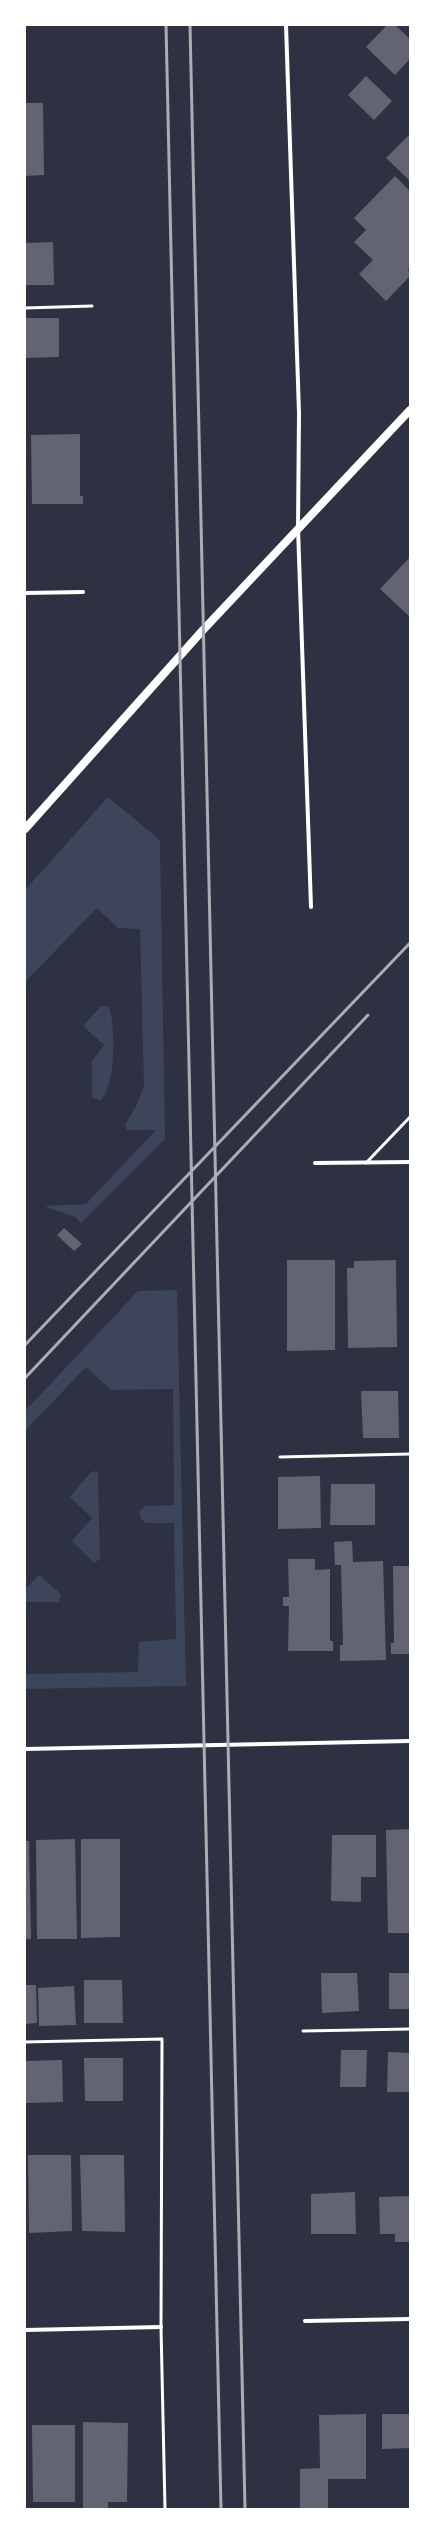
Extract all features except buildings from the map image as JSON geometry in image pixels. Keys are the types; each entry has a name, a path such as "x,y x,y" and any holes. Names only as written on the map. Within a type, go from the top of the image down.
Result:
{"main road":[{"path":"25,829 179,656 410,410"}],"street":[{"path":"286,25 299,413 298,528 311,907"},
{"path":"25,593 84,592"},
{"path":"315,1163 410,1162"},
{"path":"25,1749 410,1741"},
{"path":"305,2321 410,2319"},
{"path":"25,2330 161,2327"}],"lane":[{"path":"25,308 92,306"},
{"path":"366,1163 410,1117"},
{"path":"280,1457 410,1454"},
{"path":"303,2031 410,2029"},
{"path":"25,2042 162,2039 161,2327 165,2509"}],"shaded area":[{"path":"108,797 160,840 165,1139 81,1223 75,1217 44,1206 86,1204 156,1130 127,1130 125,1125 135,1108 144,1087 140,929 118,928 97,908 25,982 25,890"},
{"path":"101,1006 109,1007 113,1028 113,1056 109,1084 100,1101 92,1097 92,1061 104,1045 83,1026"},
{"path":"177,1290 186,1686 25,1689 25,1674 138,1672 139,1642 176,1639 174,1523 146,1523 140,1518 140,1511 145,1506 174,1505 173,1389 111,1390 86,1367 25,1431 25,1411 138,1291"},
{"path":"91,1472 98,1472 100,1559 94,1563 72,1541 92,1518 70,1497"},
{"path":"39,1575 61,1594 59,1602 25,1602 25,1589"}],"railway":[{"path":"166,25 221,2509"},
{"path":"190,25 245,2509"},
{"path":"25,1345 410,943"},
{"path":"25,1378 368,1015"}]}
